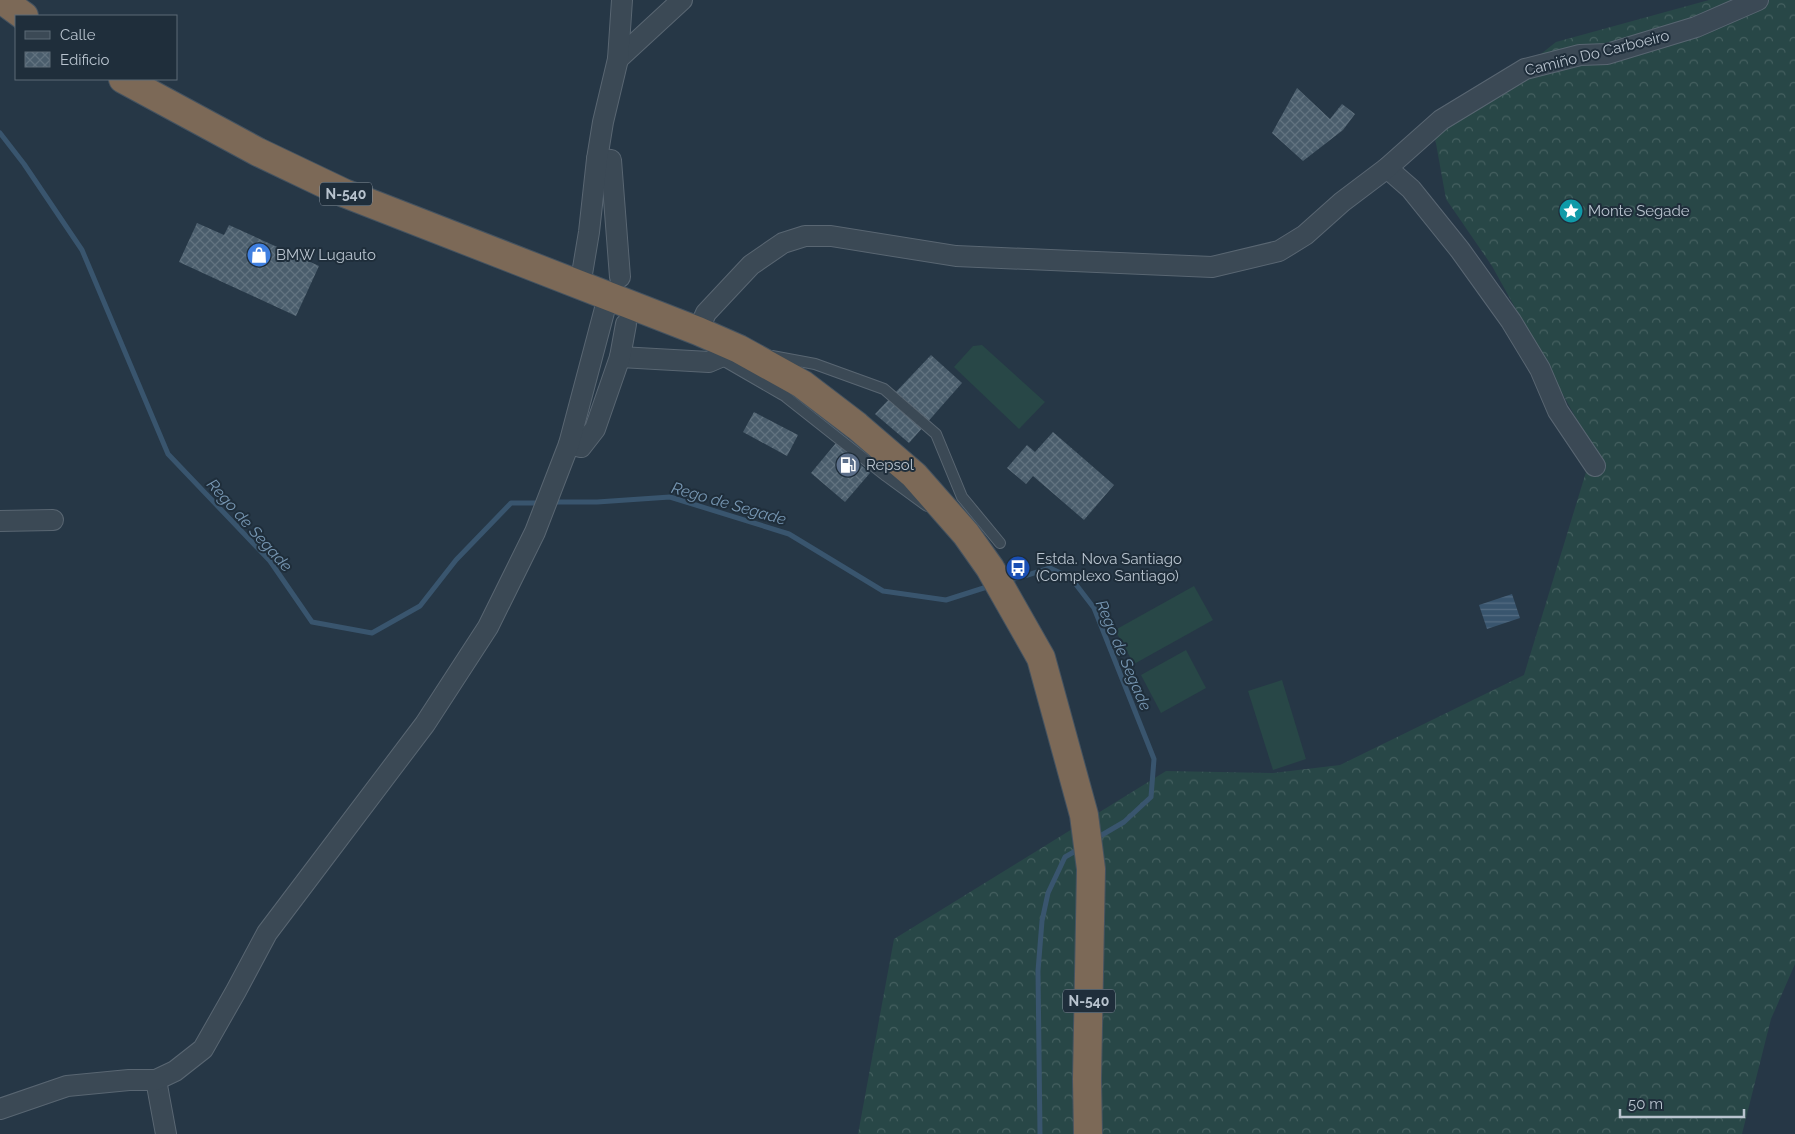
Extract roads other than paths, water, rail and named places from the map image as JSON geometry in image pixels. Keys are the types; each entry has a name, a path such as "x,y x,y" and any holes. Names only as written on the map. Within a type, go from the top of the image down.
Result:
{"highway":[{"path":"2,0 23,15"},
{"name":"N-540","path":"125,80 258,152 344,194 580,286 614,287 698,331 740,356 802,384 857,426 914,475 966,534 990,568 1041,658 1084,815 1091,868 1087,1070 1088,1134"}],"street":[{"path":"580,286 603,122 618,60 622,0"},
{"path":"618,60 682,0"},
{"name":"Camiño Do Carboeiro","path":"698,331 706,314 751,265 783,243 805,236 831,236 956,256 1212,267 1279,251 1305,235 1342,202 1387,168 1441,120 1525,69 1580,55 1607,54 1696,27 1758,0"},
{"path":"0,1109 67,1086 129,1080 156,1080 175,1071 203,1049 267,934 424,724 488,627 535,532 569,444 614,287 611,160 597,159"},
{"path":"1387,168 1417,197 1460,250 1511,321 1540,369 1558,411 1595,466"},
{"path":"569,444 581,447 595,429 620,357 626,324"},
{"path":"620,357 709,362 740,356"},
{"path":"0,521 54,520"},
{"path":"156,1080 166,1134"}],"lane":[{"path":"740,356 786,397 886,476 966,534"},
{"path":"740,356 786,397"},
{"path":"740,356 815,364 884,389 936,434 962,497 1000,543"}],"water":[{"path":"1512,594 1520,618 1487,629 1479,605"}],"waterway":[{"name":"Rego de Segade","path":"0,133 24,164 82,250 168,454 270,561 312,622 372,633 420,606 456,560 511,503 543,503"},
{"name":"Rego de Segade","path":"551,502 597,502 670,497 789,534 883,591 946,600 990,586"},
{"name":"Rego de Segade","path":"1008,581 1050,568 1071,578 1094,608 1154,759 1151,797 1124,822 1095,839"},
{"name":"Rego de Segade","path":"1040,1134 1038,971 1042,921 1048,893 1065,857 1079,849"}],"place":[{"name":"Monte Segade","path":"1571,211"},
{"name":"BMW Lugauto","path":"259,255"},
{"name":"Repsol","path":"848,465"},
{"name":"Estda. Nova Santiago (Complexo Santiago)","path":"1018,568"}]}
